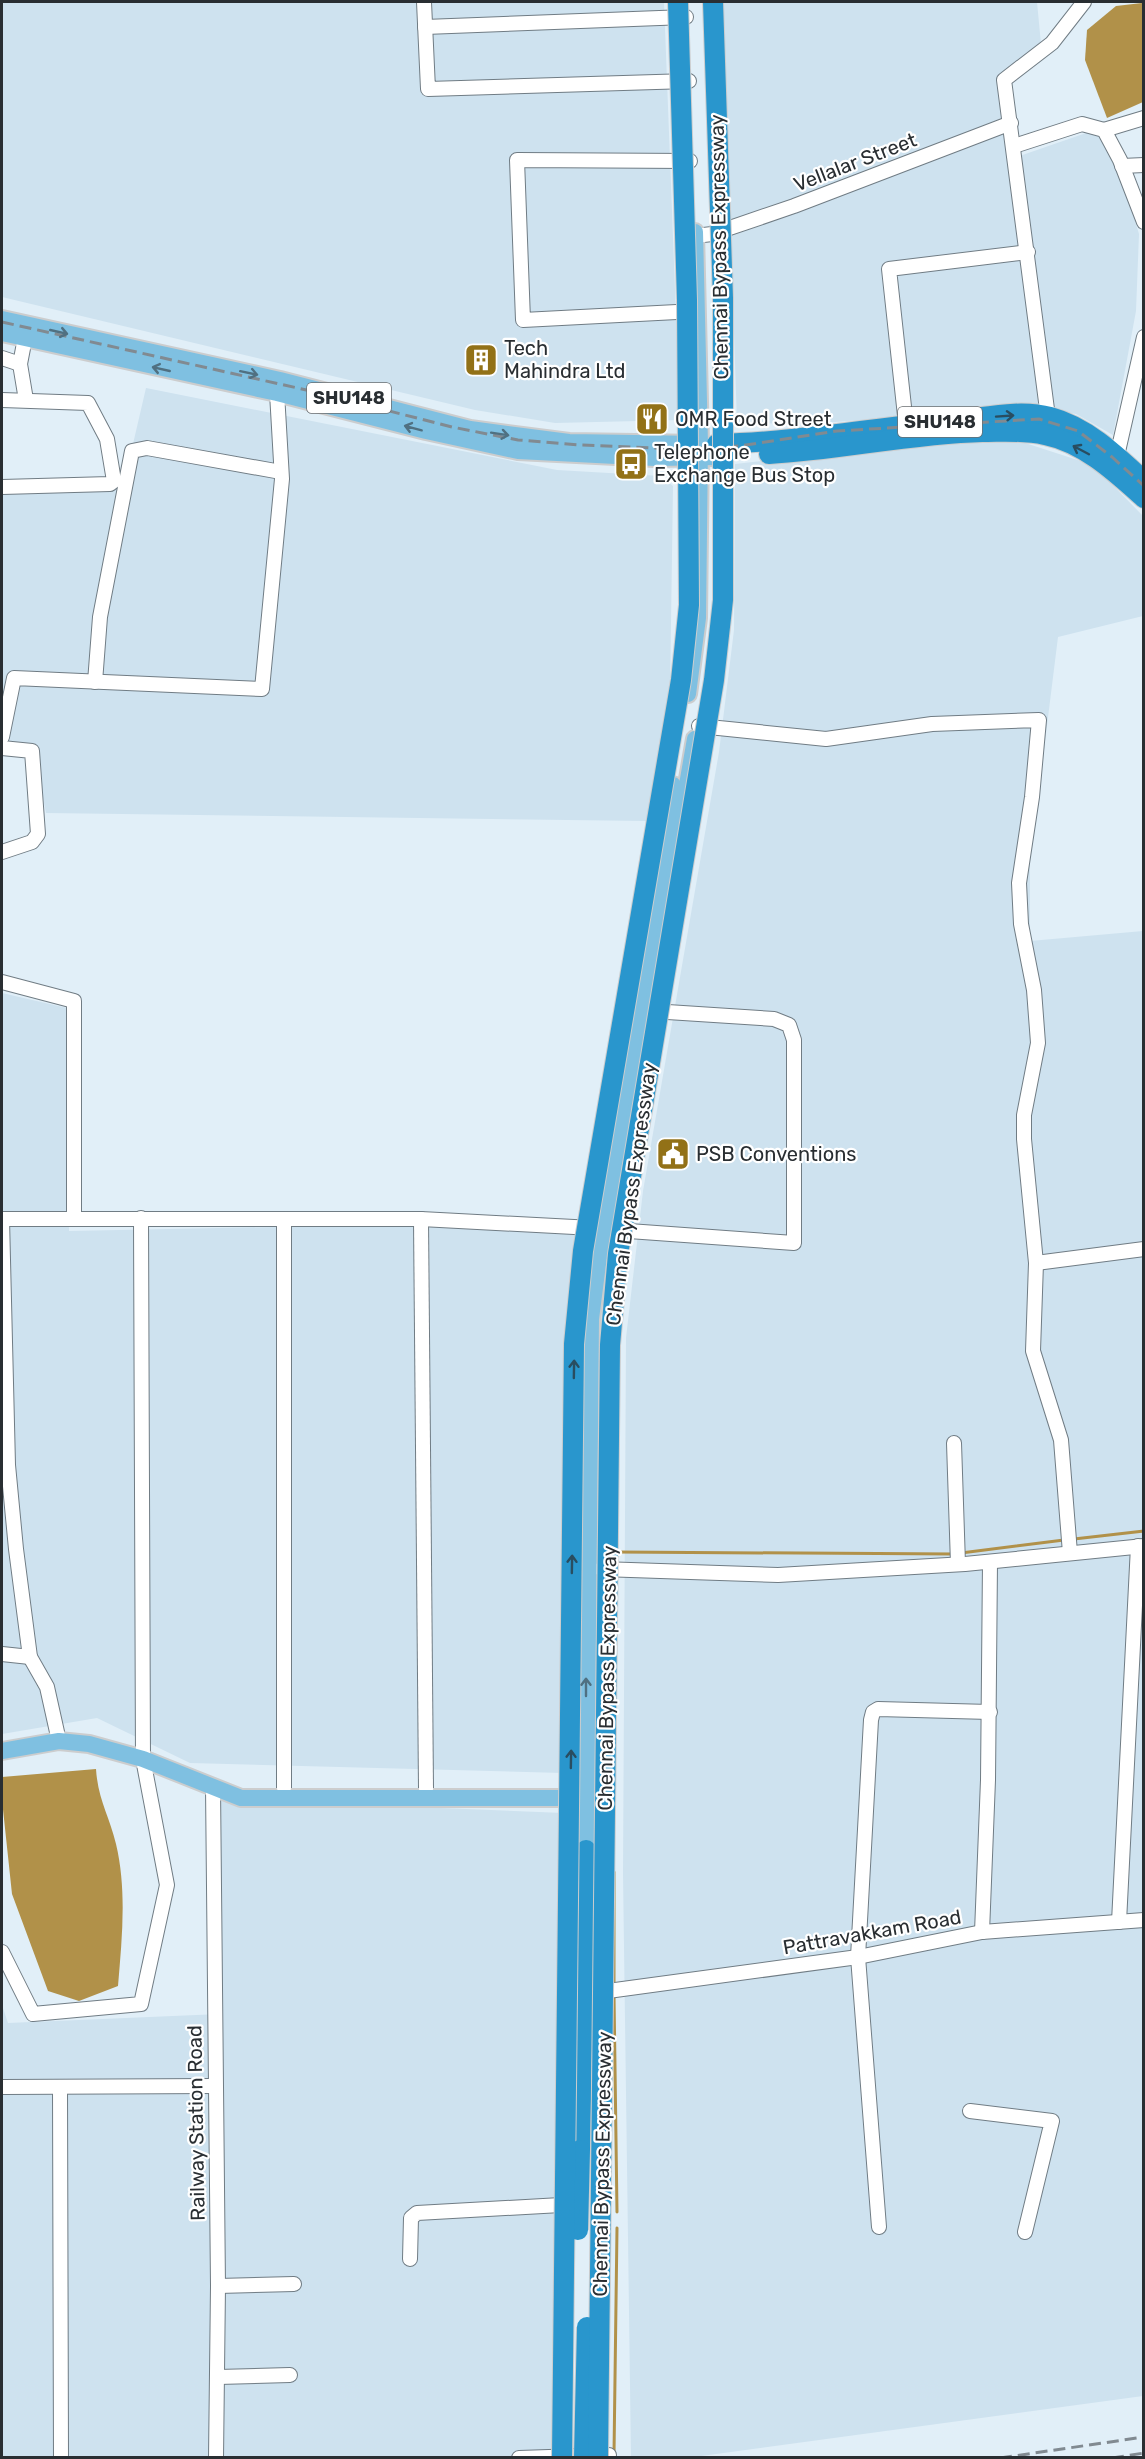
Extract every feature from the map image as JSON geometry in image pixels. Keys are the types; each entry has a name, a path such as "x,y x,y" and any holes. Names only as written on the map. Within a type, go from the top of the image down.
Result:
{"highway":[{"name":"Chennai Bypass Expressway","path":"603,2456 598,2428 610,1345 618,1254 714,680 723,600 723,298 712,2"},
{"name":"Chennai Bypass Expressway","path":"562,2457 574,1344 583,1251 681,680 689,605 683,7"},
{"name":"SHU148","path":"708,451 769,441 1024,414 1048,417 1078,428 1117,456 1143,481"},
{"name":"SHU148","path":"708,451 801,452 952,433 1018,431 1046,435 1097,458 1143,498"},
{"path":"574,2457 593,1852"},
{"path":"584,2457 593,1852"}],"main road":[{"path":"593,1852 592,1793 605,1570 591,1319 697,726 715,591 708,451 703,235 706,2"},
{"path":"607,1230 695,655 698,618 708,451 697,311 703,235 692,161 690,81 683,7"},
{"name":"SHU148","path":"2,319 280,380 361,408 518,452 708,451"},
{"name":"SHU148","path":"2,333 277,393 361,408"},
{"path":"2,1751 59,1741 89,1744 143,1759 242,1798 592,1793"},
{"path":"221,1790 239,1788 426,1789 592,1793"},
{"path":"593,1852 610,1864 613,1990 603,2421 560,2422 566,1864 593,1852"}],"street":[{"path":"424,2 428,89 690,81"},
{"path":"1048,417 1004,80 1052,43 1084,2"},
{"path":"425,27 683,7"},
{"path":"1014,146 1082,124 1104,130 1143,118"},
{"name":"Vellalar Street","path":"703,235 1011,123"},
{"path":"1104,130 1122,166 1143,222"},
{"path":"692,161 517,160 523,320 697,311"},
{"path":"1122,166 1143,165"},
{"path":"906,425 889,269 1028,252"},
{"path":"1117,456 1143,337"},
{"path":"25,338 20,364 26,400"},
{"path":"2,358 20,364"},
{"path":"2,737 14,678 262,690 281,472 277,393"},
{"path":"2,400 88,403 107,439 114,481 110,484 2,487"},
{"path":"95,682 100,617 132,451 147,448 281,472"},
{"path":"697,726 826,739 932,724 1039,720 1031,808 1019,883 1021,924 1034,990 1038,1043 1024,1115 1024,1139 1036,1263 1033,1351 1061,1440 1069,1544"},
{"path":"2,748 32,751 38,834 33,842 2,852"},
{"path":"2,982 74,1001 74,1218"},
{"path":"59,1741 48,1687 30,1657 9,1549 8,1465 4,1421 2,1219 421,1219 794,1243 794,1040 789,1025 774,1018 647,1011"},
{"path":"2,1952 33,2014 141,2004 167,1885 143,1759 141,1218"},
{"path":"284,1219 284,1788"},
{"path":"421,1219 426,1789"},
{"path":"1036,1263 1143,1249"},
{"path":"954,1443 958,1564"},
{"path":"605,1570 778,1575 990,1562 1069,1544 1141,1546 1119,1922"},
{"path":"982,1932 990,1712 990,1562"},
{"path":"2,1654 30,1657"},
{"path":"879,2227 858,1957 873,1712 878,1709 990,1712"},
{"name":"Railway Station Road","path":"216,2457 218,2286 215,2086 221,1790"},
{"name":"Pattravakkam Road","path":"613,1990 858,1957 982,1932 1143,1920"},
{"path":"2,2087 215,2086"},
{"path":"60,2087 61,2457"},
{"path":"970,2111 1052,2121 1024,2232"},
{"path":"411,2259 411,2218 417,2213 561,2205"},
{"path":"218,2286 294,2284"},
{"path":"218,2377 290,2375"},
{"path":"519,2457 603,2456"}],"shaded area":[{"path":"2,2 664,2 680,420 555,423 475,410 2,297"},
{"path":"723,2 1037,2 1041,44 998,78 1011,159 1089,132 1109,135 1139,234 1136,311 1113,435 1076,414 1025,407 810,424 737,423"},
{"path":"1142,3 1143,102 1107,118 1085,60 1087,30 1116,6"},
{"path":"146,388 557,470 661,476 673,486 670,693 647,821 46,813 33,748 2,744 2,490 123,487"},
{"path":"1019,441 1093,465 1143,516 1143,616 1058,637 1030,862 1030,941 1143,931 1143,2396 694,2457 631,2458 623,1873 626,1338 643,1191 719,752 734,630 735,464 917,443"},
{"path":"2,993 67,1008 69,1231 430,1224 578,1232 563,1773 190,1763 97,1718 2,1734"},
{"path":"96,1769 101,1799 116,1844 122,1879 121,1950 118,1986 79,2001 48,1991 12,1894 2,1800 2,1777"},
{"path":"220,1799 563,1813 553,2457 2,2457 2,2005 8,2023 220,2014"}],"waterway":[{"path":"1074,1539 1144,1531"},
{"path":"961,1553 1064,1540"},
{"path":"616,1552 954,1554"},
{"path":"614,1872 614,1985"},
{"path":"614,1995 617,2212"},
{"path":"614,2454 617,2228"}],"railway":[{"path":"2,322 311,391 452,427 518,440 682,449 740,446 837,431 1039,419 1078,431 1144,486"},
{"path":"1000,2458 1144,2437"},
{"path":"1112,2458 1144,2453"}],"place":[{"name":"Tech Mahindra Ltd","path":"481,360"},
{"name":"OMR Food Street","path":"652,419"},
{"name":"Telephone Exchange Bus Stop","path":"631,464"},
{"name":"PSB Conventions","path":"673,1154"}]}
